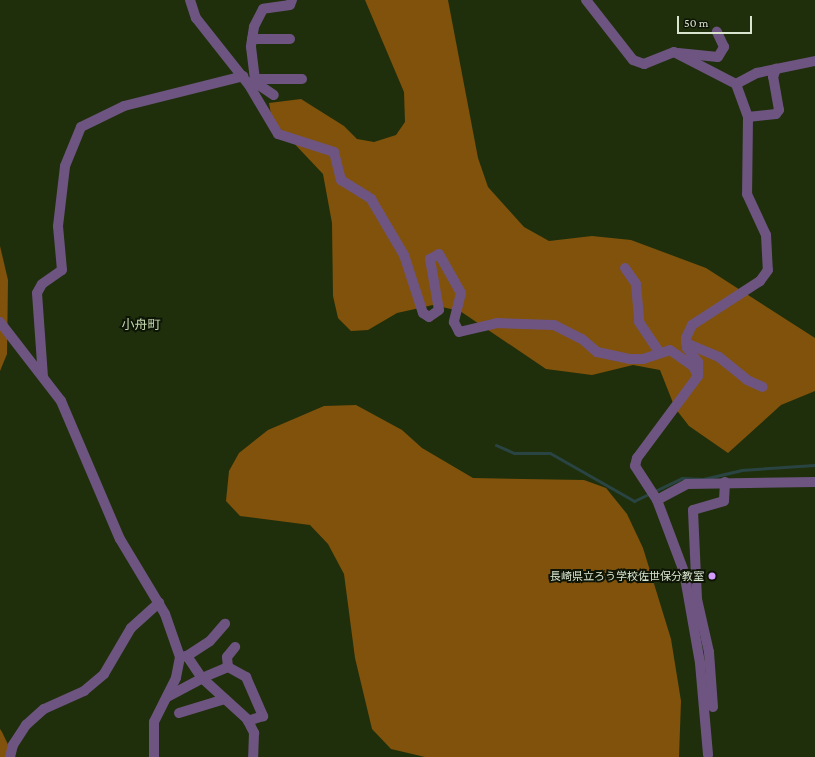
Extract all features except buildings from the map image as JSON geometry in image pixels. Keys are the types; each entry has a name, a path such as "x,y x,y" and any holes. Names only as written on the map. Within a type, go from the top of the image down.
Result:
{"street":[{"path":"190,0 196,18 243,76 274,95"},
{"path":"292,0 290,5 264,9 252,40 252,82 278,134 334,152 341,180 371,200 404,255 423,313 429,316 439,310 430,259 439,254 461,293 454,322 459,332 497,322 554,326 582,339 597,352 629,359 643,359 659,352 670,350 693,366 698,376"},
{"path":"586,0 633,60 644,64 676,53 718,57 724,47 717,32"},
{"path":"252,40 290,39"},
{"path":"676,53 704,70 736,84 748,117 747,194 766,235 768,270 760,281 692,325 686,343"},
{"path":"736,84 757,73 815,61"},
{"path":"748,117 776,114 779,110 773,77 776,69"},
{"path":"43,377 37,293 42,284 62,270 58,226 65,166 81,127 124,106 243,76"},
{"path":"252,82 302,79"},
{"path":"625,268 636,284 639,322 659,352"},
{"path":"0,322 61,401 120,538 159,603 183,656 202,678 248,721 254,733 253,757"},
{"path":"686,343 698,362 698,376 637,458 635,466 646,485 656,497 684,572 700,662 708,755"},
{"path":"686,343 719,357 747,380 763,387"},
{"path":"656,497 686,484 725,482 815,482"},
{"path":"713,707 709,652 697,599 693,510 724,501 725,482"},
{"path":"10,757 13,745 26,725 44,709 84,691 104,674 131,628 159,603"},
{"path":"154,757 154,722 176,678 183,656 210,641 225,624"},
{"path":"228,667 227,657 235,647"},
{"path":"166,697 202,678 228,667"},
{"path":"228,667 246,677 263,716 248,721"},
{"path":"179,713 225,699"}],"shaded area":[{"path":"365,0 448,0 478,158 488,187 524,227 549,241 592,236 631,240 706,268 815,338 815,391 781,405 728,453 689,426 675,408 660,370 633,365 592,375 546,369 460,311 433,305 397,313 368,330 351,331 338,318 333,296 332,223 323,174 272,120 269,103 301,99 344,126 357,139 374,142 396,135 405,122 404,92"},
{"path":"0,246 8,280 7,354 0,371"},
{"path":"356,405 402,430 422,448 473,478 584,480 606,488 627,514 643,548 671,639 681,701 679,757 425,757 391,749 372,729 355,658 344,574 328,544 310,525 240,516 226,501 229,471 239,453 268,430 324,406"},
{"path":"0,729 2,732 14,757 0,757"}],"waterway":[{"path":"496,445 514,453 550,453 634,501 682,478 703,479 741,470 815,465"}],"place":[{"name":"長崎県立ろう学校佐世保分教室","path":"712,576"}],"district":[{"name":"小舟町","path":"141,325"}]}
